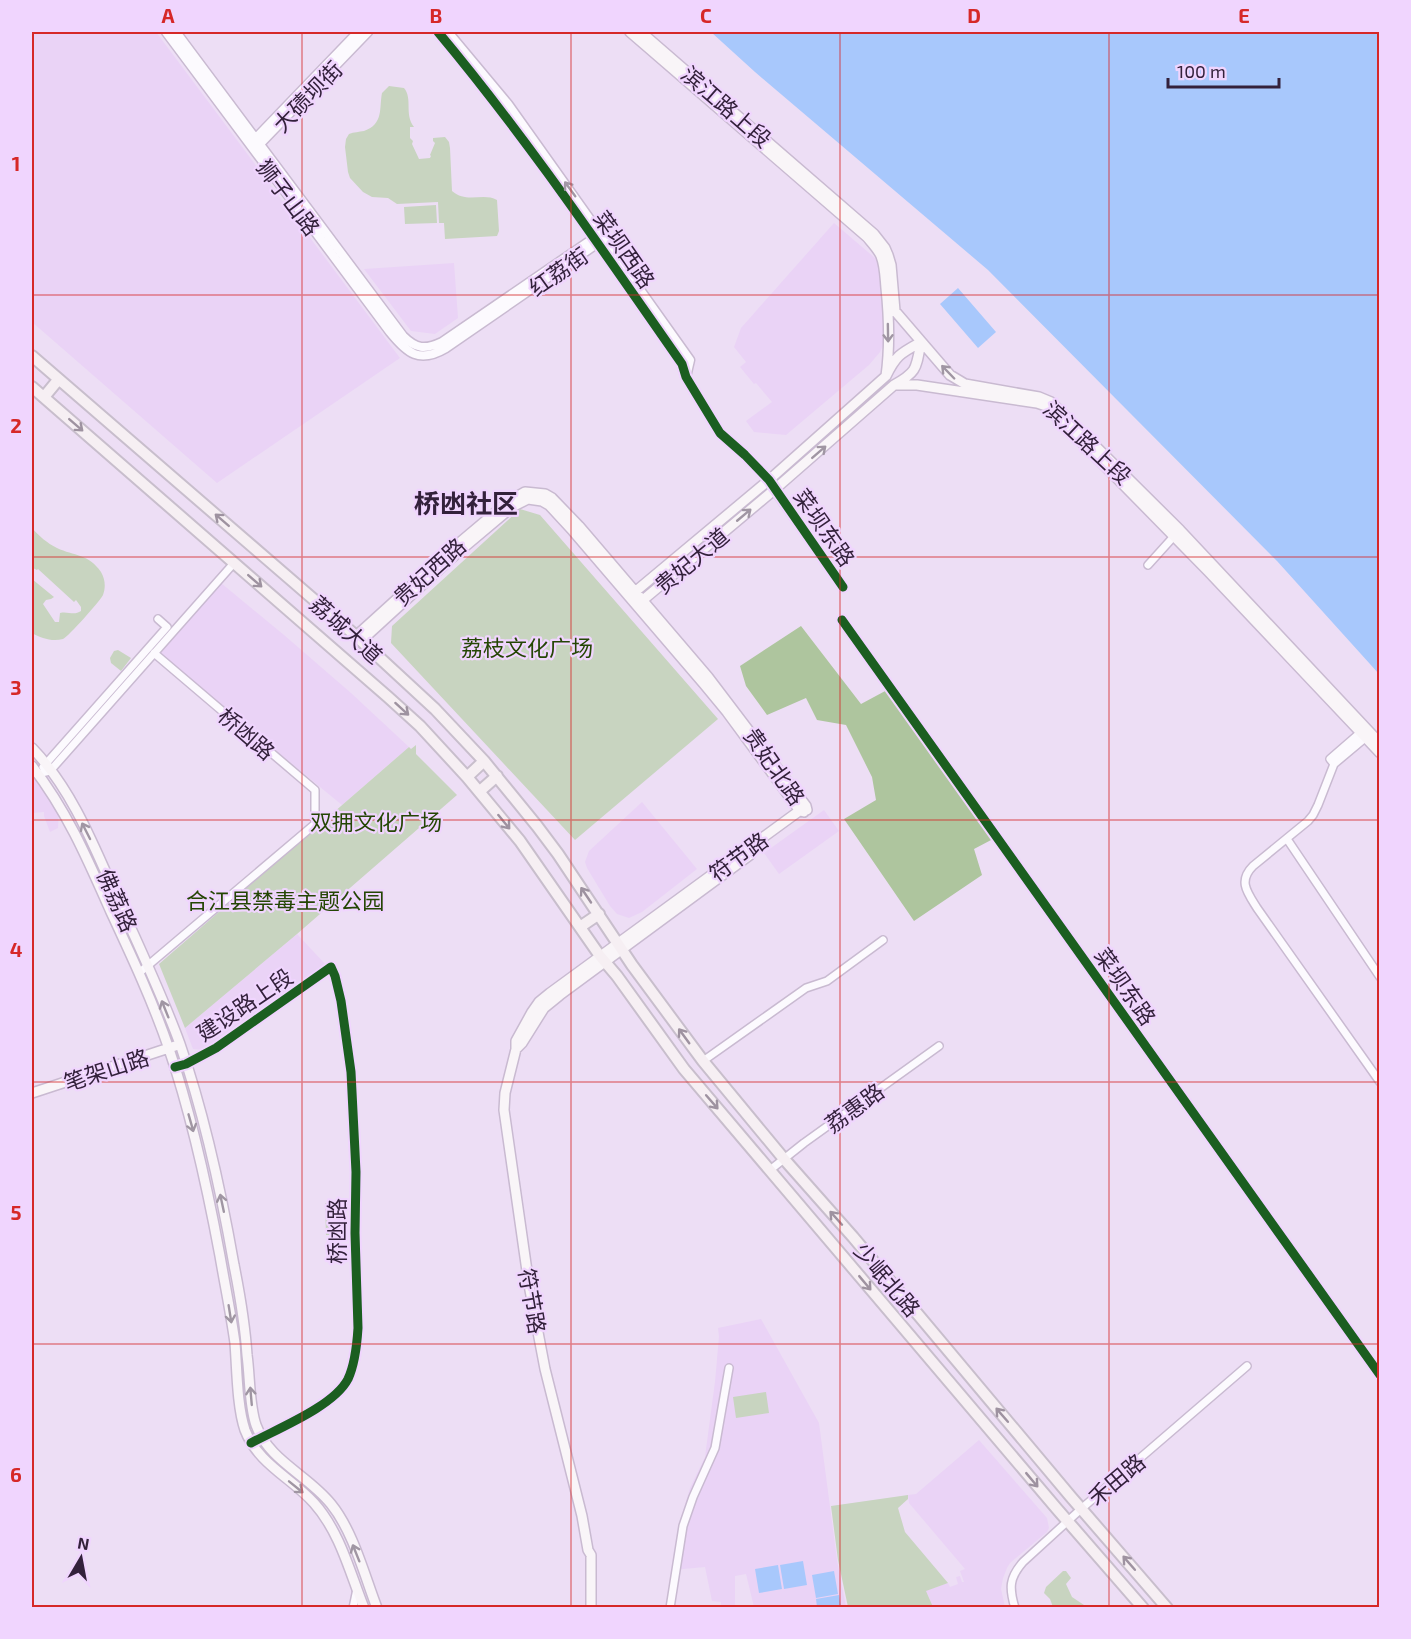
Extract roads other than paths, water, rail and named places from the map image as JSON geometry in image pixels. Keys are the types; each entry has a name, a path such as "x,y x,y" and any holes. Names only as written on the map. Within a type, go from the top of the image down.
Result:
{"main road":[{"name":"滨江路上段","path":"630,32 867,237 876,248 884,266 888,307 886,376"},
{"name":"滨江路上段","path":"641,32 874,234 885,248 891,265 896,311 950,375 960,383 1048,400 1177,533 1380,753"},
{"name":"贵妃大道","path":"637,598 886,376 898,355 921,342"},
{"name":"贵妃大道","path":"637,598 774,490 894,385 914,372 921,342"},
{"name":"荔城大道","path":"32,356 359,639 435,709 484,761 537,826 620,946"},
{"path":"886,376 894,385"},
{"path":"44,397 58,380"},
{"name":"滨江路上段","path":"894,385 917,385 1046,406 1177,533"},
{"name":"荔城大道","path":"32,387 420,726 480,791 534,860 602,959"},
{"name":"贵妃西路","path":"359,639 512,507 528,499 542,501 549,505 637,598"},
{"name":"贵妃北路","path":"637,598 804,810"},
{"name":"滨江路上段","path":"1364,734 1380,743"},
{"name":"佛荔路","path":"32,748 61,785 88,833 148,965 186,1064"},
{"path":"467,777 484,761"},
{"name":"佛荔路","path":"34,770 53,794 79,840 139,973 175,1067"},
{"path":"480,791 497,776"},
{"name":"符节路","path":"589,1608 591,1555 545,1369 529,1285 509,1150 504,1110 516,1041 539,1002 620,946 804,810"},
{"path":"580,927 599,914"},
{"name":"少岷北路","path":"620,946 703,1061 784,1160 853,1237 1167,1608"},
{"name":"少岷北路","path":"602,959 617,976 684,1069 1143,1608"},
{"name":"笔架山路","path":"32,1093 180,1045"},
{"name":"建设路上段","path":"186,1064 205,1126 225,1217 242,1307 254,1420 262,1437 276,1455 322,1494 336,1511 356,1552 377,1608"},
{"path":"175,1067 195,1138 215,1230 234,1341 243,1422 251,1443 268,1464 314,1502 326,1518 364,1608"}],"street":[{"name":"狮子山路","path":"166,32 256,143"},
{"name":"狮子山路","path":"176,32 390,332 408,352 420,351"},
{"name":"大碛坝街","path":"256,143 358,32"},
{"name":"大碛坝街","path":"256,143 368,32"},
{"name":"菜坝西路","path":"438,32 501,109 690,360 686,377 720,433 745,454 769,480 774,490"},
{"name":"菜坝西路","path":"448,32 508,104 598,239"},
{"name":"红荔街","path":"420,351 431,355 446,348 598,239"},
{"name":"菜坝东路","path":"774,490 843,587"},
{"path":"1148,565 1177,533"},
{"path":"34,770 48,767 234,563"},
{"path":"48,767 167,627 158,619"},
{"name":"菜坝东路","path":"842,620 1380,1375"},
{"name":"桥凼路","path":"148,965 315,824 315,790 154,653"},
{"path":"1364,734 1332,761 1322,798 1313,815 1247,872 1245,885 1248,894 1380,1082"},
{"path":"1287,839 1380,977"},
{"path":"703,1061 806,988 827,981 883,940"},
{"path":"139,973 148,965"},
{"name":"桥凼路","path":"251,1443 326,1403 339,1391 346,1382 352,1367 357,1341 356,1172 351,1072 341,1001 331,968"},
{"name":"建设路上段","path":"175,1067 186,1064 216,1048 331,968"},
{"name":"荔惠路","path":"770,1170 939,1046"},
{"name":"禾田路","path":"1015,1608 1011,1585 1013,1575 1017,1570 1081,1509 1247,1366"},
{"path":"670,1608 683,1526 715,1448 729,1368"},
{"path":"352,1608 357,1589"}],"water":[{"path":"711,32 1379,32 1379,674 1277,561 988,270"},
{"path":"958,288 996,332 978,348 940,304"},
{"path":"803,1561 807,1585 784,1589 780,1565"},
{"path":"778,1565 782,1589 759,1593 755,1569"},
{"path":"834,1571 838,1594 816,1598 812,1575"},
{"path":"839,1595 841,1607 817,1607 816,1599"}],"district":[{"name":"桥凼社区","path":"466,502"}],"park label":[{"name":"荔枝文化广场","path":"527,647"},
{"name":"双拥文化广场","path":"376,821"},
{"name":"合江县禁毒主题公园","path":"285,900"}]}
